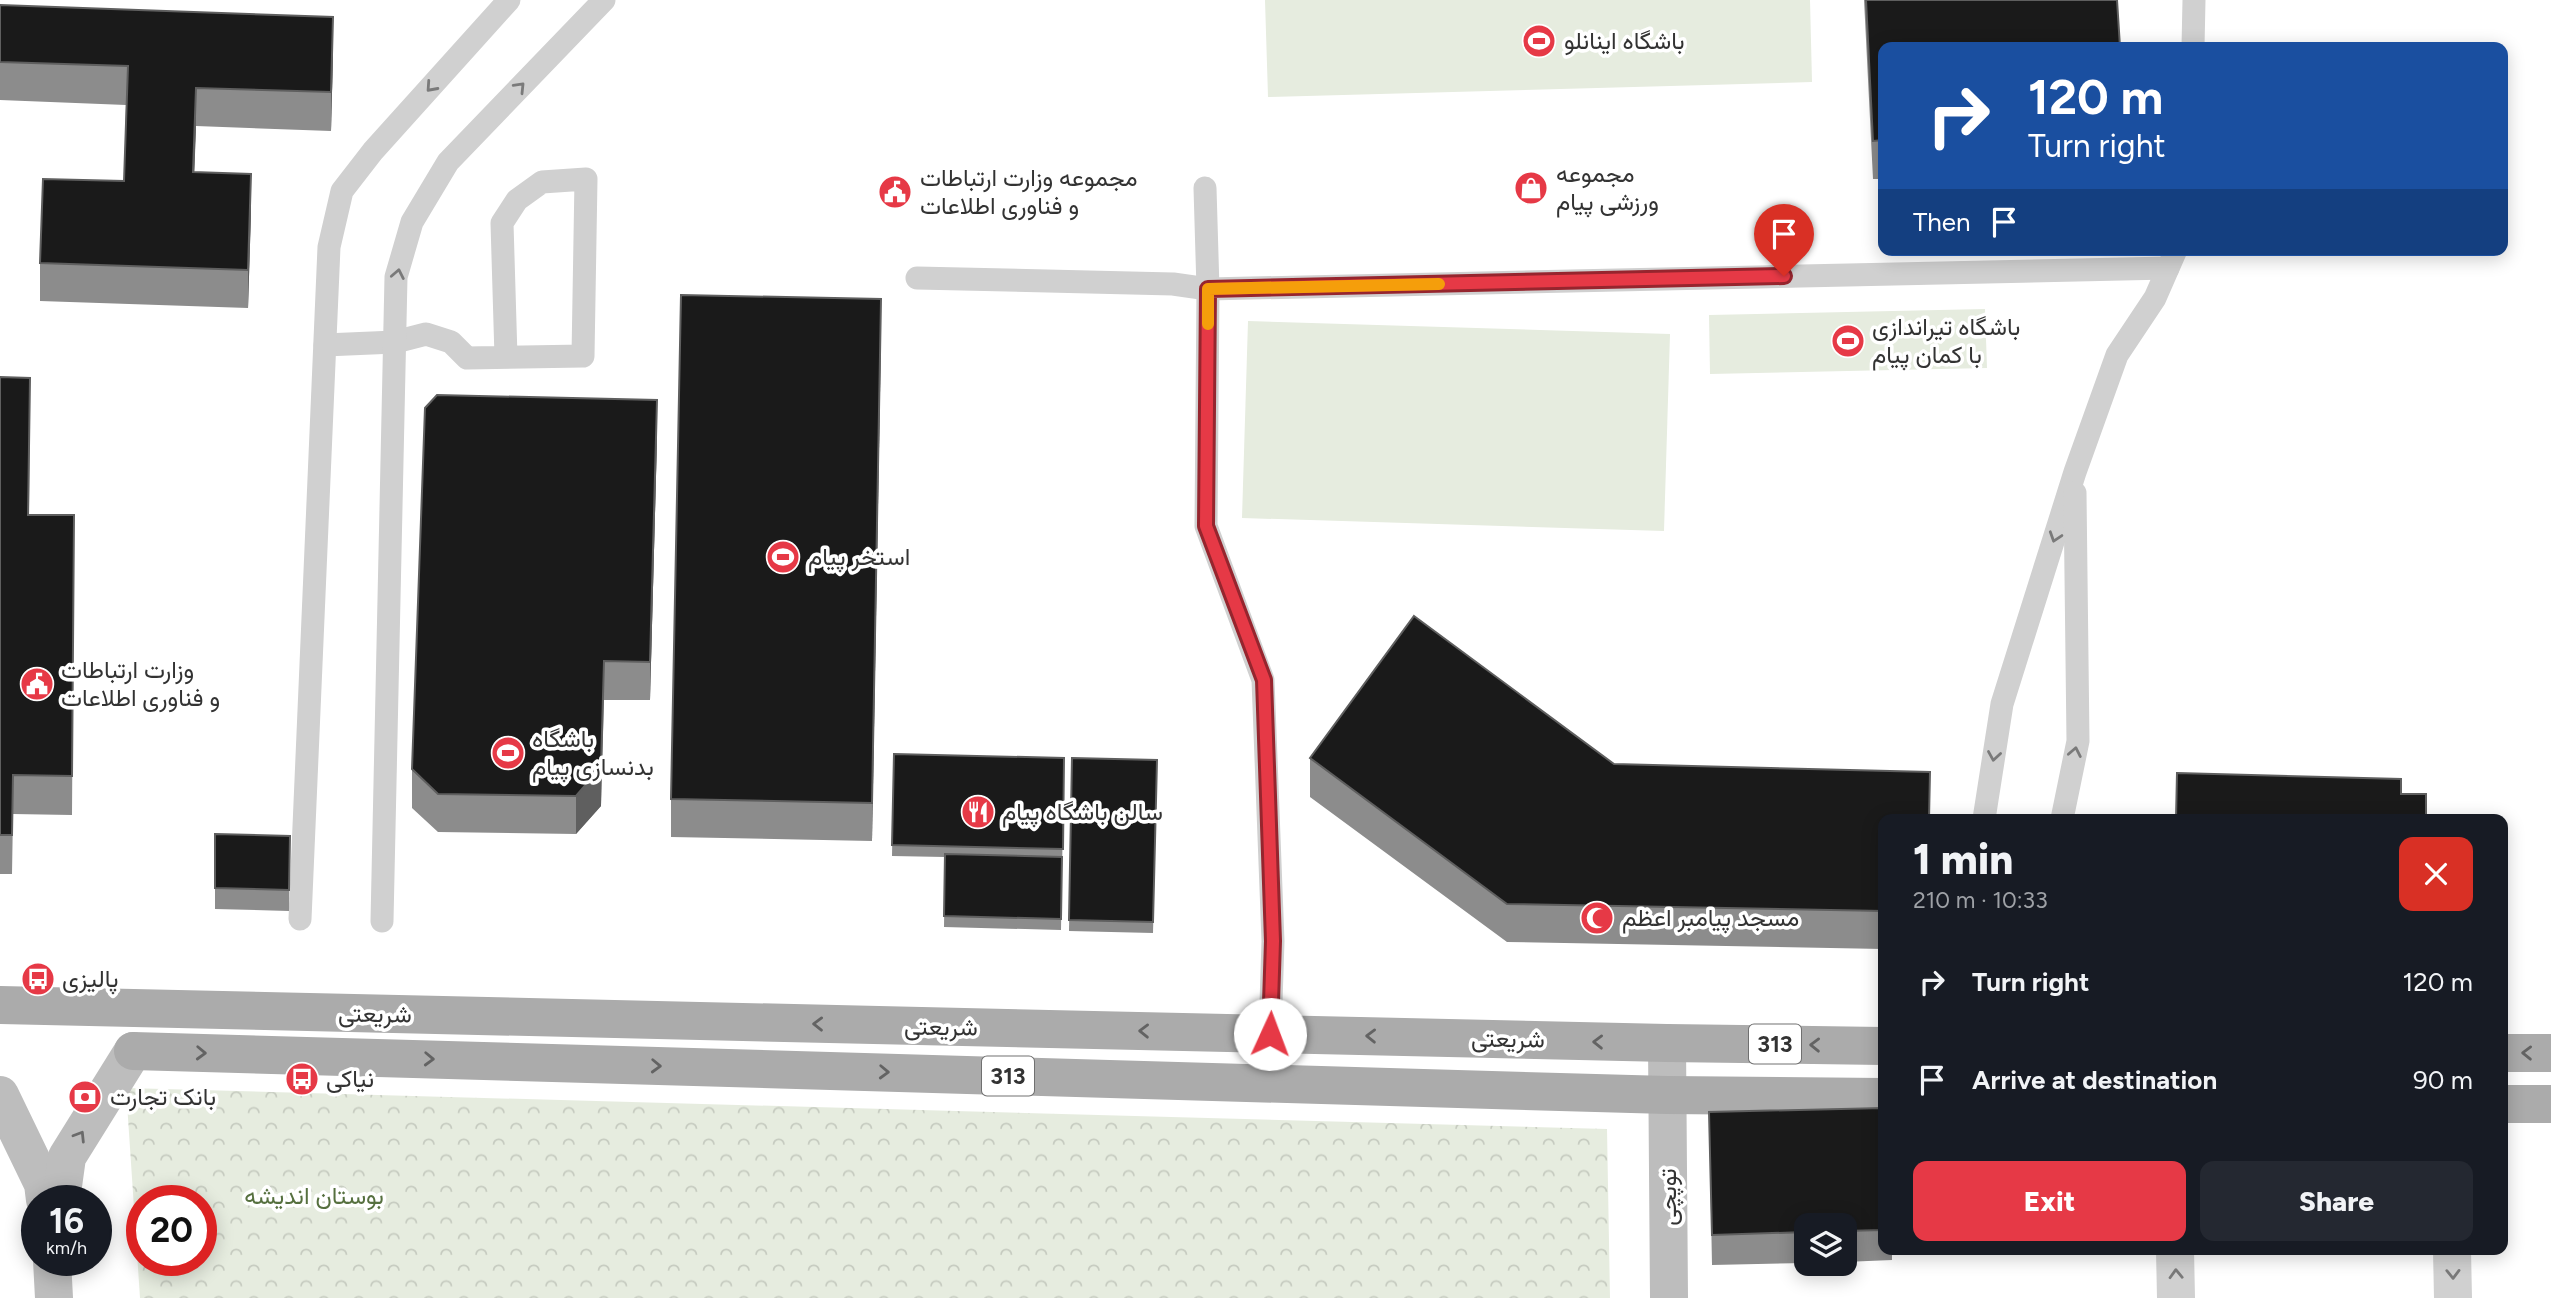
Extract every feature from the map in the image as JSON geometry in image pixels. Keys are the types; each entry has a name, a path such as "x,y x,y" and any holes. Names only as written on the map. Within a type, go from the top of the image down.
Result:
{"main road":[{"name":"شریعتی","path":"0,1005 1878,1046"},
{"name":"توپچی","path":"1667,1043 1669,1298"},
{"name":"شریعتی","path":"63,1185 67,1157 133,1051 1667,1095 1878,1097"},
{"path":"2508,1052 2551,1053"},
{"path":"0,1095 43,1185"},
{"path":"2508,1104 2551,1104"}],"street":[{"path":"2175,1255 2176,1298"},
{"path":"2452,1255 2453,1298"}],"lane":[{"path":"300,919 329,247 342,191 373,151 509,0"},
{"path":"382,921 396,277 412,222 448,162 604,0"},
{"path":"2193,42 2194,0"},
{"path":"325,345 395,342 426,334 451,342 467,358 506,358 583,356 586,179 542,182 517,200 502,223 506,358"},
{"path":"1205,188 1208,289 1206,526 1264,680 1273,941 1270,1034"},
{"path":"917,278 1173,285 1208,289 2172,259 2155,298 2117,355 2075,472 2002,704 1985,814"},
{"path":"2063,814 2078,741 2075,472"}],"green space":[{"name":"باشگاه اینانلو","path":"1265,0 1810,0 1812,82 1268,97"},
{"name":"باشگاه تیراندازی با کمان پیام","path":"1985,309 1987,368 1710,374 1709,315"},
{"path":"1248,321 1670,334 1664,531 1242,518"},
{"name":"بوستان اندیشه","path":"126,1088 1607,1129 1610,1298 140,1298 139,1276 217,1276 217,1185 132,1185"}],"building":[{"path":"1866,0 2117,0 2120,42 1878,42 1878,140 1873,141"},
{"path":"0,5 333,17 331,92 196,88 193,172 251,174 248,270 40,263 43,179 124,181 128,66 0,62"},
{"path":"681,295 881,299 872,803 671,799"},
{"name":"وزارت ارتباطات و فناوری اطلاعات","path":"0,377 30,378 28,515 74,515 72,776 13,775 12,835 0,835"},
{"path":"437,395 657,400 650,662 604,661 601,767 576,796 438,794 412,769 425,408"},
{"path":"1414,616 1614,764 1930,772 1929,814 1878,814 1878,911 1507,904 1310,758"},
{"name":"سالن باشگاه پیام","path":"894,754 1064,758 1063,849 892,845"},
{"name":"سالن باشگاه پیام","path":"1072,758 1157,760 1153,922 1069,920"},
{"path":"2177,773 2401,779 2401,794 2426,794 2426,814 2176,814"},
{"path":"215,834 290,836 289,890 215,888"},
{"name":"سالن باشگاه پیام","path":"945,854 1062,857 1061,919 944,916"},
{"path":"1878,1108 1878,1230 1857,1231 1857,1213 1794,1213 1794,1232 1712,1235 1709,1112"}],"slow traffic":[{"path":"1208,324 1208,289 1439,284"}],"place":[{"name":"باشگاه اینانلو","path":"1539,41"},
{"name":"مجموعه ورزشی پیام","path":"1531,188"},
{"name":"مجموعه وزارت ارتباطات و فناوری اطلاعات","path":"895,192"},
{"name":"باشگاه تیراندازی با کمان پیام","path":"1848,341"},
{"name":"استخر پیام","path":"783,557"},
{"name":"وزارت ارتباطات و فناوری اطلاعات","path":"37,684"},
{"name":"باشگاه بدنسازی پیام","path":"508,753"},
{"name":"سالن باشگاه پیام","path":"978,812"},
{"name":"مسجد پیامبر اعظم","path":"1597,918"},
{"name":"پالیزی","path":"38,979"},
{"name":"نیاکی","path":"302,1079"},
{"name":"بانک تجارت","path":"85,1097"}],"route":[{"path":"1270,1034 1273,941 1264,680 1206,526 1208,289 1784,276"}]}
